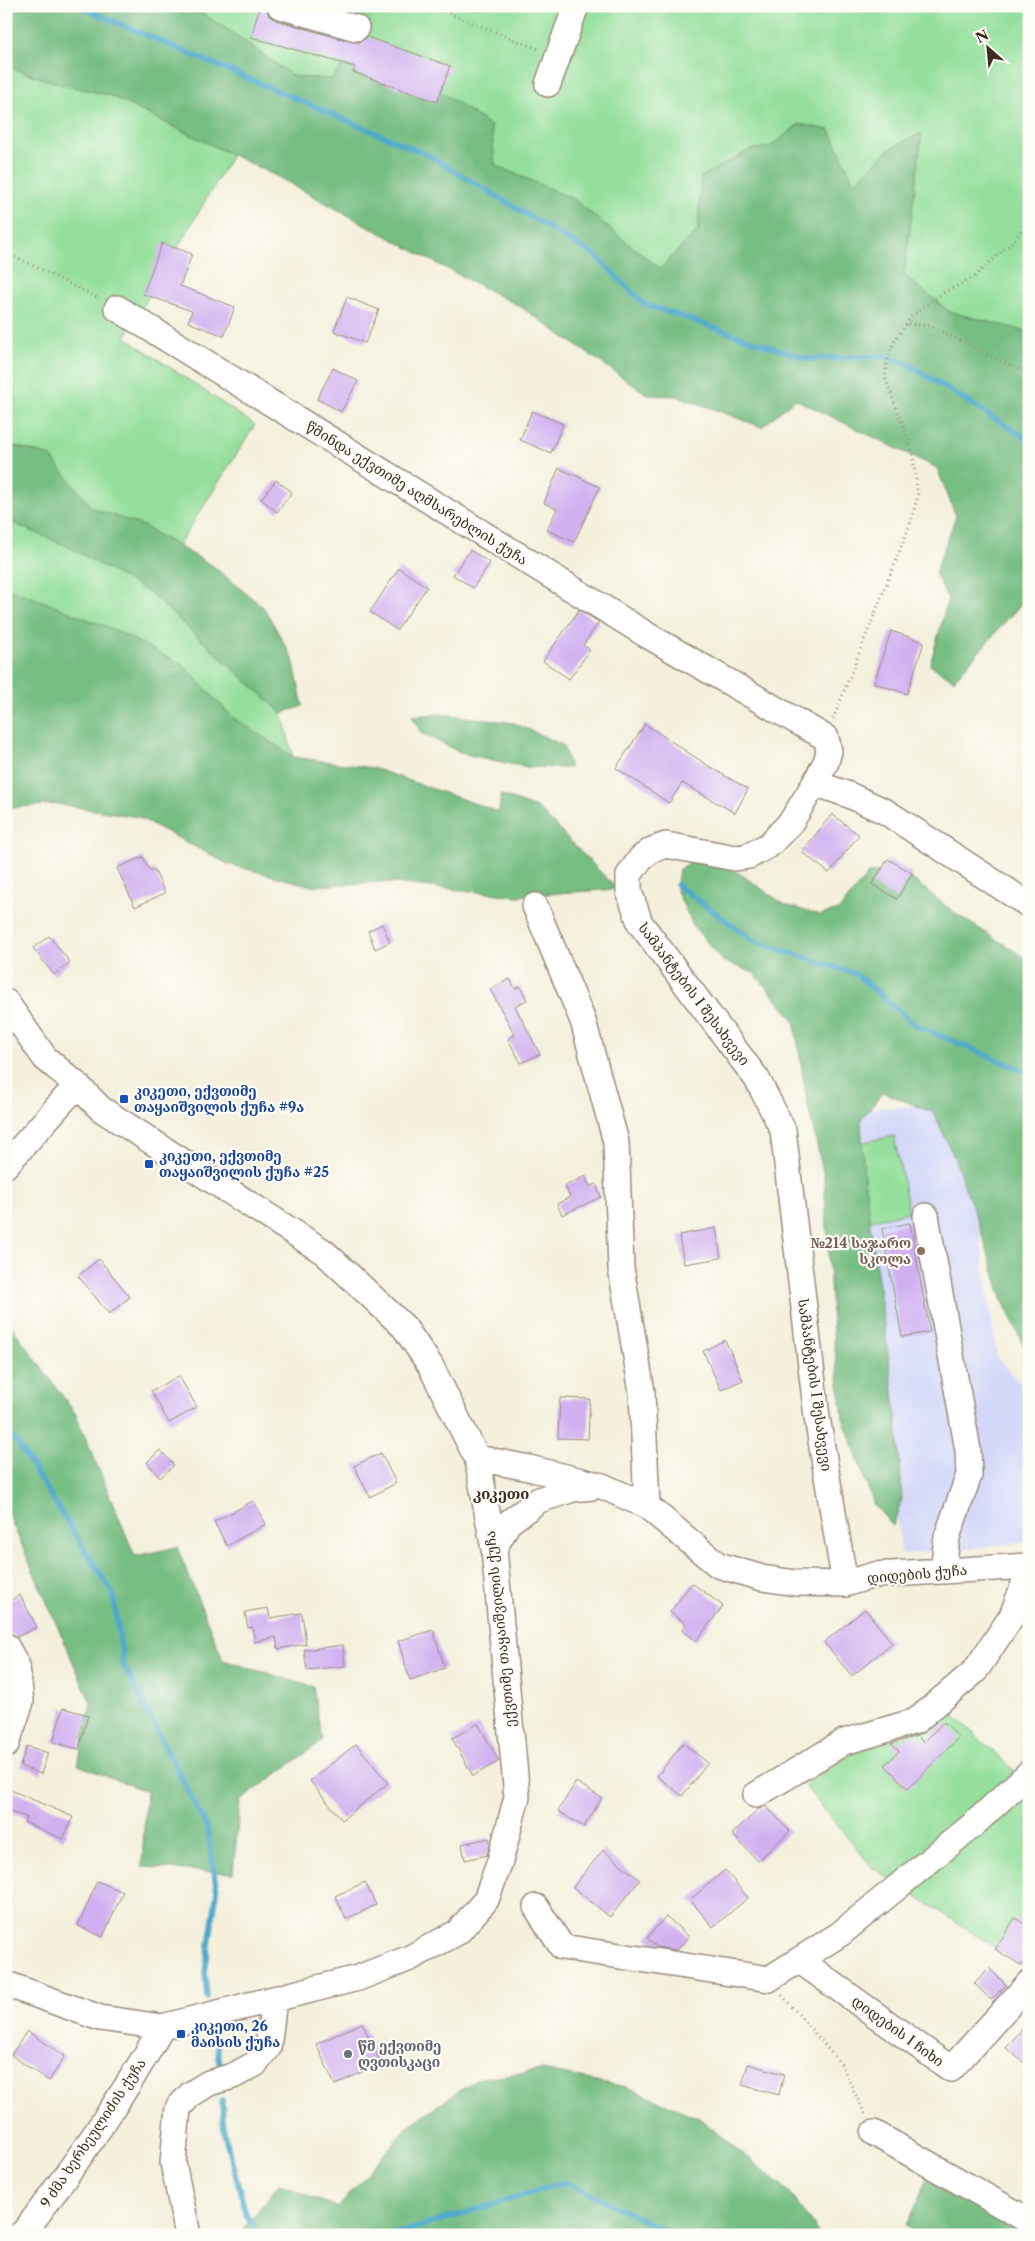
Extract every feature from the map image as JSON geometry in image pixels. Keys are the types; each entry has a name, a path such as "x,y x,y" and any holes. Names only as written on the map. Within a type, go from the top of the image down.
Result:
{"street":[{"path":"280,6 356,28"},
{"path":"548,84 576,6"},
{"name":"წმინდა ექვთიმე აღმსარებლის ქუჩა","path":"117,308 647,635 826,738"},
{"name":"სამპანტების I შესახვევი","path":"826,738 829,751 826,762 815,783 791,822 769,845 749,856 736,858 666,845 652,850 641,858 629,875 628,891 640,923 757,1079 783,1130 817,1416 845,1584"},
{"path":"815,783 849,795 886,812 1025,896"},
{"path":"535,906 583,1021 616,1142 621,1268 642,1392 647,1506"},
{"name":"ექვთიმე თაყაიშვილის ქუჩა","path":"6,1002 45,1058 77,1085 100,1109 324,1252 404,1327 430,1365 477,1458 494,1548 517,1797 500,1862 486,1900 458,1932 410,1958 358,1978 317,1998 274,2000 162,2027"},
{"path":"6,1165 77,1085"},
{"path":"926,1216 968,1450 968,1475 947,1537 943,1571"},
{"name":"დიდების ქუჩა","path":"477,1458 529,1468 602,1486 647,1506 718,1565 762,1578 796,1583 845,1584 874,1575 1029,1566"},
{"path":"494,1548 508,1523 539,1500 573,1489 602,1486"},
{"path":"756,1795 844,1742 916,1721 975,1671 1012,1616 1029,1571"},
{"path":"6,1646 16,1666 21,1702 6,1745"},
{"path":"536,1907 562,1947 769,1979 848,1928 974,1824 1029,1773"},
{"name":"დიდების I ჩიხი","path":"799,1960 951,2069 1029,1983"},
{"path":"6,1984 100,2018 162,2027"},
{"path":"188,2235 173,2163 178,2108 191,2094 209,2083 233,2076 255,2064 268,2048 274,2000"},
{"name":"9 ძმა ხერხეულიძის ქუჩა","path":"20,2235 70,2171 142,2063 162,2027"},
{"path":"874,2133 1025,2212"}],"path":[{"path":"430,6 557,57"},
{"path":"826,738 911,522 918,495 912,450 885,377 888,356 895,340 912,316 942,294 975,276 1015,240 1029,218"},
{"path":"6,252 117,308"},
{"path":"907,324 930,326 1005,363 1029,372"},
{"path":"769,1979 841,2064 874,2133"}],"shaded area":[{"name":"№214 საჯარო სკოლა","path":"932,1104 967,1143 997,1358 1029,1391 1029,1542 902,1555 845,1140 862,1109"}],"green space":[{"path":"6,6 190,6 230,31 294,77 331,79 358,47 416,75 491,126 495,165 573,199 660,269 698,230 701,177 750,150 770,147 800,124 830,130 854,183 891,148 922,133 904,275 950,312 1029,332 1029,593 1027,597 954,680 930,665 948,599 935,573 956,516 937,468 795,399 762,427 678,396 648,395 521,307 276,176 109,95 60,84 14,69 6,64"},
{"path":"190,6 1029,6 1029,332 950,312 904,275 921,133 891,148 854,183 799,124 770,147 750,150 701,177 698,230 660,269 573,199 495,165 491,126 331,79 294,77 230,31"},
{"path":"6,64 14,69 60,84 109,95 232,155 125,337 255,425 178,546 143,526 92,508 50,456 6,444"},
{"path":"6,444 50,456 92,508 143,526 213,566 264,608 293,659 303,706 282,713 150,593 69,547 6,520"},
{"path":"6,520 69,547 150,593 282,713 293,757 232,717 184,666 117,631 6,587"},
{"path":"6,587 117,631 184,666 232,717 293,757 373,768 499,812 501,795 539,809 617,889 517,896 384,882 312,886 228,864 138,817 57,804 6,808"},
{"path":"441,714 514,723 563,745 570,768 525,767 464,754 421,733 412,716"},
{"path":"702,855 742,875 785,905 820,915 839,910 869,873 901,870 956,914 1029,960 1029,1357 1003,1301 977,1219 954,1157 934,1113 883,1092 861,1120 864,1178 897,1420 902,1499 893,1526 874,1505 843,1418 833,1333 824,1176 808,1106 794,1020 754,973 723,961 694,927 676,890 679,869"},
{"path":"894,1136 909,1212 868,1221 853,1144"},
{"path":"6,1319 75,1413 135,1556 177,1547 223,1660 313,1687 322,1741 240,1801 233,1873 142,1867 146,1791 78,1765 91,1703 6,1509"},
{"path":"949,1711 1029,1784 1029,1956 1020,1964 872,1867 804,1785 853,1753 920,1731"},
{"path":"542,2070 626,2087 699,2118 788,2191 820,2235 239,2235 279,2184 338,2208 408,2126 476,2079"},
{"path":"928,2178 1023,2235 915,2235 906,2225"}],"building":[{"path":"260,6 266,6 269,16 276,20 352,42 360,42 367,37 450,66 437,102 353,72 355,67 251,37"},
{"path":"162,243 192,254 180,286 235,307 224,336 188,322 192,311 143,294"},
{"path":"347,297 379,310 365,343 334,331"},
{"path":"333,368 358,381 341,412 317,399"},
{"path":"532,411 563,424 551,453 520,440"},
{"path":"559,468 600,487 574,542 547,530 557,509 544,503"},
{"path":"276,480 292,492 277,512 261,499"},
{"path":"470,550 490,563 473,588 453,575"},
{"path":"399,568 427,587 397,630 370,612"},
{"path":"579,610 599,622 583,645 590,650 569,679 543,661"},
{"path":"891,631 924,642 907,694 874,683"},
{"path":"645,724 710,767 748,789 735,813 682,783 669,803 616,768"},
{"path":"832,814 859,835 829,873 802,852"},
{"path":"143,857 150,871 154,869 165,893 135,907 117,868"},
{"path":"888,859 912,873 897,899 872,884"},
{"path":"382,924 390,942 375,949 368,931"},
{"path":"49,936 70,962 54,975 33,948"},
{"path":"510,979 515,989 520,986 527,1000 515,1006 540,1054 521,1063 508,1039 515,1035 490,989"},
{"path":"585,1176 590,1187 596,1184 601,1197 562,1215 557,1204 570,1197 565,1186"},
{"path":"910,1223 930,1332 902,1337 882,1229"},
{"path":"716,1228 721,1258 684,1264 679,1235"},
{"path":"99,1259 130,1297 109,1314 78,1276"},
{"path":"725,1340 743,1380 721,1390 703,1351"},
{"path":"179,1376 197,1407 169,1423 151,1391"},
{"path":"560,1398 590,1399 588,1439 558,1438"},
{"path":"160,1450 174,1465 160,1478 147,1462"},
{"path":"381,1453 396,1483 370,1497 354,1466"},
{"path":"253,1501 266,1524 227,1546 214,1522"},
{"path":"692,1583 723,1606 696,1641 682,1630 686,1624 670,1612"},
{"path":"20,1595 37,1627 17,1637 6,1632 6,1603"},
{"path":"268,1608 270,1618 302,1613 306,1644 278,1649 276,1637 255,1642 252,1627 248,1628 245,1612"},
{"path":"865,1609 892,1643 852,1676 824,1642"},
{"path":"433,1630 445,1668 410,1680 398,1641"},
{"path":"343,1645 345,1666 307,1670 304,1650"},
{"path":"63,1708 88,1715 79,1749 53,1742"},
{"path":"944,1722 959,1737 908,1789 885,1765 899,1751 891,1744 917,1736 923,1742"},
{"path":"478,1724 499,1761 473,1776 452,1738"},
{"path":"683,1743 708,1763 682,1796 657,1776"},
{"path":"356,1744 388,1783 342,1820 310,1781"},
{"path":"27,1746 48,1753 41,1774 20,1766"},
{"path":"576,1782 602,1798 584,1827 558,1811"},
{"path":"6,1788 73,1817 63,1839 24,1822 26,1817 6,1811"},
{"path":"766,1806 790,1831 758,1861 732,1834 759,1809"},
{"path":"489,1838 490,1843 487,1855 465,1860 462,1844"},
{"path":"603,1850 640,1880 610,1917 573,1887"},
{"path":"725,1870 748,1898 713,1927 690,1900"},
{"path":"97,1881 123,1892 103,1937 78,1926"},
{"path":"365,1882 376,1905 346,1919 335,1896"},
{"path":"666,1916 689,1937 677,1950 657,1947 647,1938"},
{"path":"1015,1918 1029,1927 1029,1956 1022,1966 995,1949"},
{"path":"989,1968 1006,1985 991,2000 974,1983"},
{"path":"1029,2021 1029,2067 1006,2048"},
{"name":"წმ ექვთიმე ღვთისკაცი","path":"362,2023 381,2063 335,2085 316,2044"},
{"path":"27,2031 65,2056 49,2081 11,2055"},
{"path":"748,2064 784,2074 779,2095 742,2085"}],"waterway":[{"path":"78,6 426,154 596,256 644,304 807,359 888,356 911,366 1029,440"},
{"path":"677,885 754,941 856,974 915,1025 1029,1073"},
{"path":"6,1433 16,1441 113,1594 124,1666 207,1828 217,1891 205,1972 207,1998"},
{"path":"217,2044 221,2070"},
{"path":"222,2100 224,2133 247,2217 261,2235"},
{"path":"393,2235 566,2182 674,2235"}],"place":[{"name":"კიკეთი, ექვთიმე თაყაიშვილის ქუჩა #9ა","path":"124,1099"},
{"name":"კიკეთი, ექვთიმე თაყაიშვილის ქუჩა #25","path":"149,1164"},
{"name":"№214 საჯარო სკოლა","path":"921,1251"},
{"name":"კიკეთი, 26 მაისის ქუჩა","path":"181,2034"},
{"name":"წმ ექვთიმე ღვთისკაცი","path":"348,2054"}],"district":[{"name":"კიკეთი","path":"501,1493"}]}
